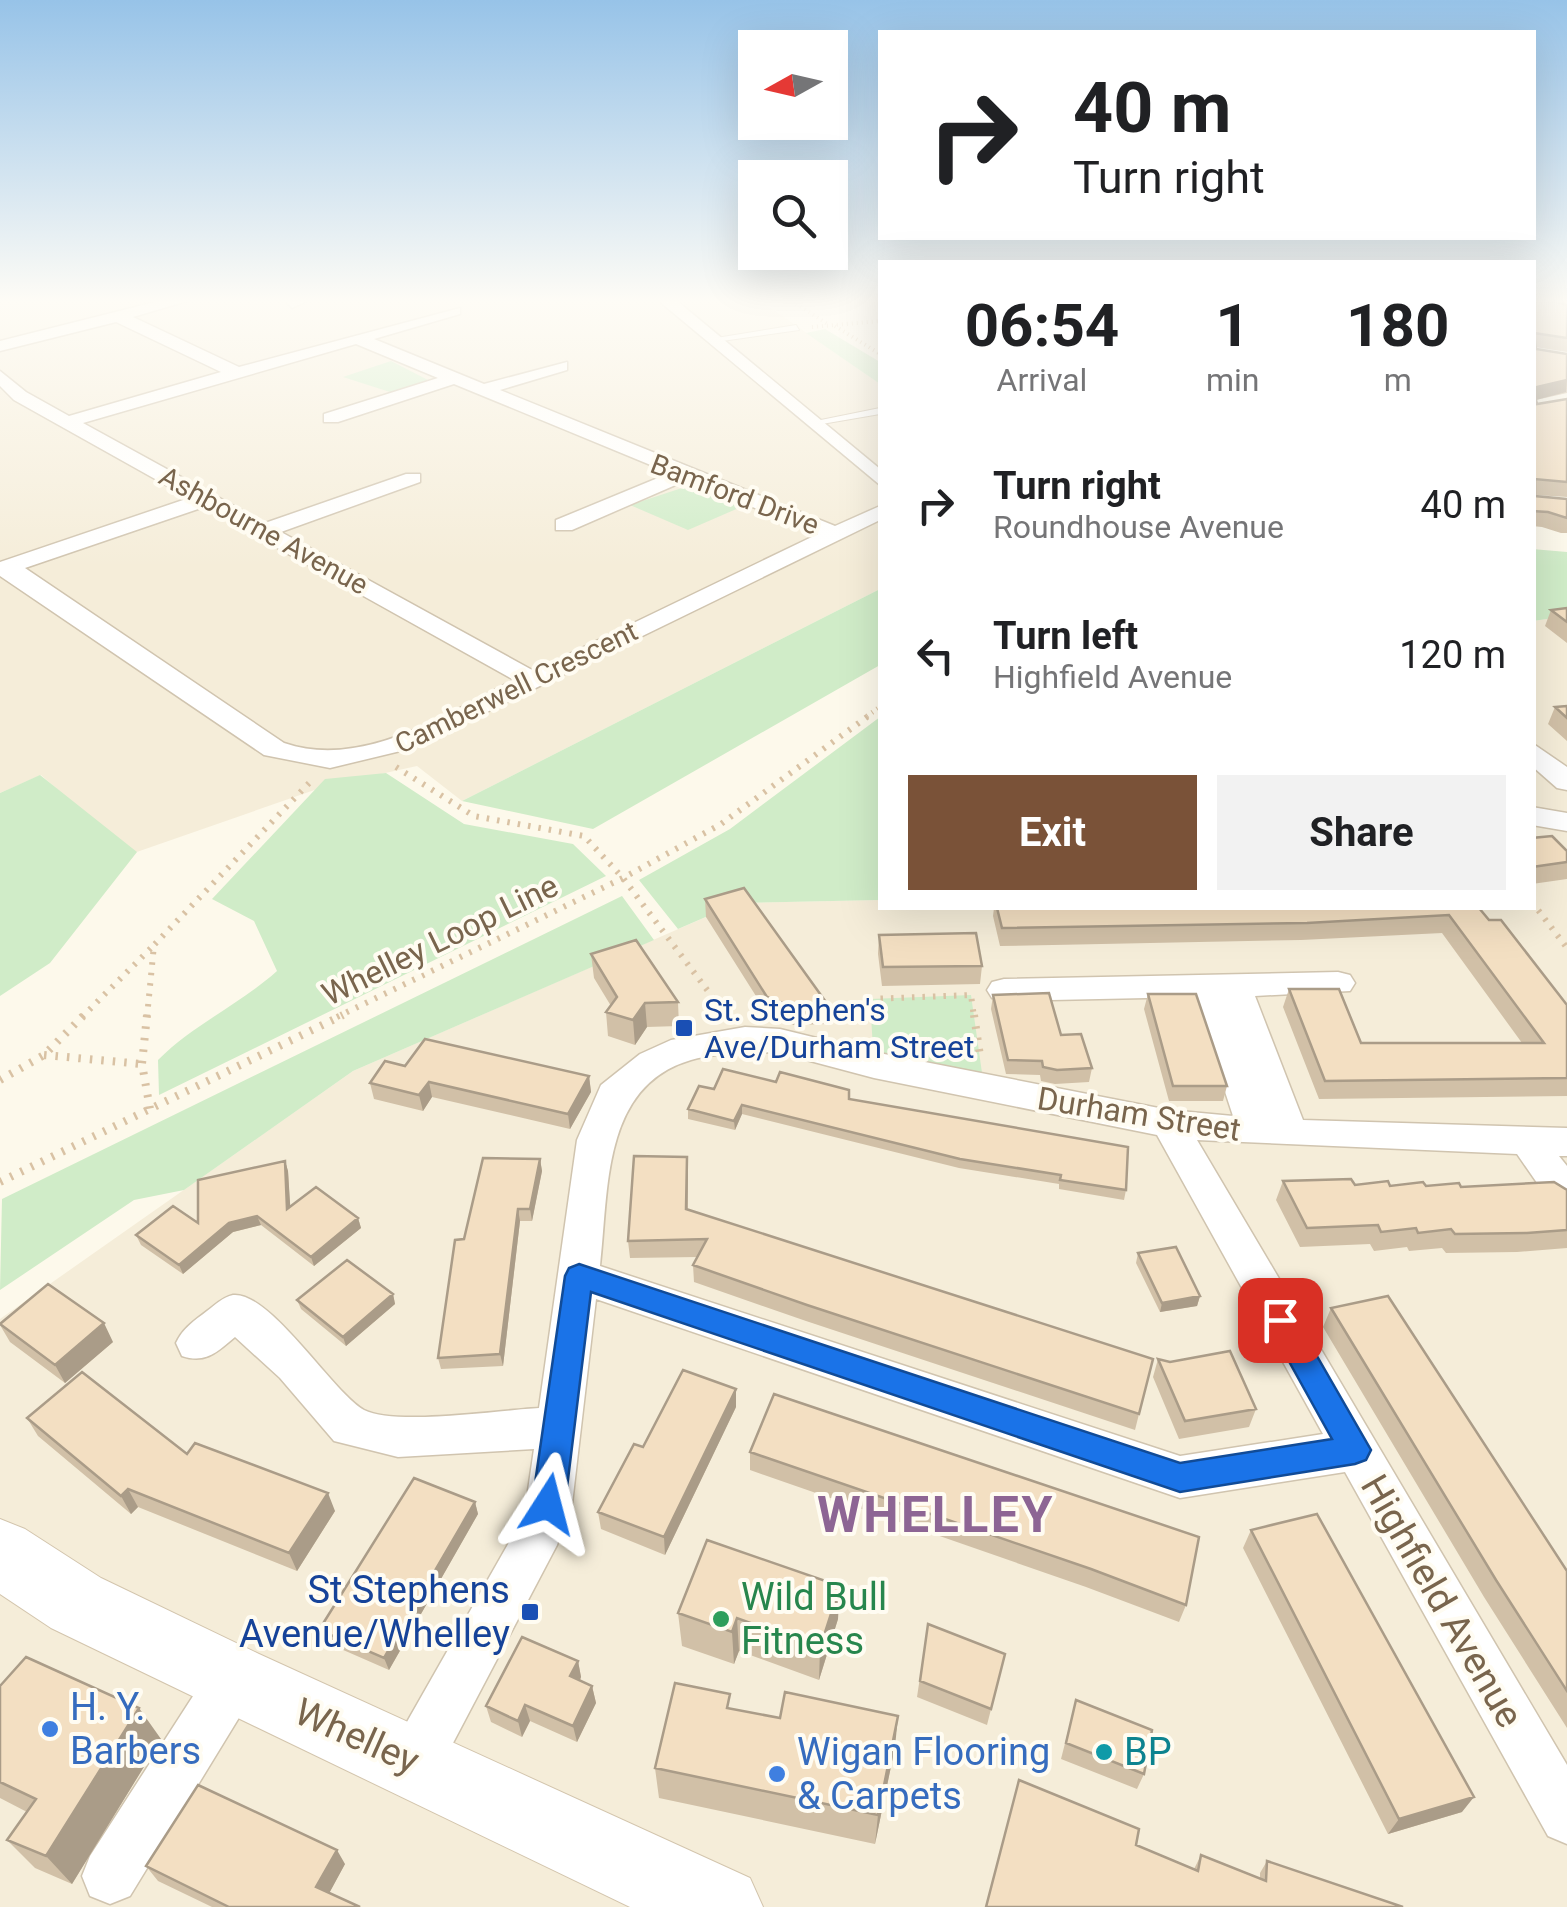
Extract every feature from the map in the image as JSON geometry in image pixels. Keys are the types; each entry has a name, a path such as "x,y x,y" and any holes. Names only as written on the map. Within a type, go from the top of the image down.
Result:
{"main road":[{"name":"Whelley","path":"0,1554 76,1603 233,1680 722,1907"}],"street":[{"path":"71,421 177,390"},
{"path":"331,418 419,390"},
{"name":"Bamford Drive","path":"482,390 682,475 834,533"},
{"path":"777,390 878,477"},
{"name":"Ashbourne Avenue","path":"10,398 71,421 532,680"},
{"path":"564,525 682,475"},
{"path":"265,530 414,478"},
{"path":"4,568 207,498"},
{"name":"Camberwell Crescent","path":"4,568 274,749 297,759 330,762 376,754 878,513"},
{"path":"1536,755 1567,782"},
{"path":"1536,817 1567,822"},
{"path":"1004,990 1338,984"},
{"path":"1221,986 1273,1133"},
{"path":"414,1762 533,1545 548,1504 596,1140 614,1094 652,1062 731,1040"},
{"name":"Durham Street","path":"731,1040 780,1040 1169,1124 1273,1133 1548,1143"},
{"name":"Highfield Avenue","path":"1169,1124 1567,1817"},
{"path":"1548,1143 1567,1195"},
{"path":"579,1276 1180,1478 1355,1450"},
{"path":"197,1342 247,1301 295,1366 350,1428 398,1437 560,1428"},
{"path":"110,1876 233,1680"}],"lane":[{"path":"816,422 878,411"}],"path":[{"name":"Whelley Loop Line","path":"0,1182 624,878 721,824 878,708"},
{"path":"376,754 474,816 584,836 624,878 731,1040"},
{"path":"0,1080 44,1055 330,762"},
{"path":"1536,907 1567,948"},
{"path":"150,1109 142,1064 154,945"},
{"path":"870,999 971,995 984,1087"},
{"path":"44,1055 142,1064"}],"shaded area":[{"path":"0,390 878,390 878,590 462,801 417,766 326,786 131,854 41,775 0,793"},
{"path":"1567,616 1567,1907 0,1907 0,1319 353,1071 738,903 878,900 878,910 1536,910 1536,621"}],"green space":[{"path":"685,487 741,507 688,530 630,505"},
{"path":"1536,549 1567,552 1567,616 1536,621"},
{"path":"878,590 878,666 593,829 462,801"},
{"path":"878,718 878,900 738,903 678,929 639,880 730,829"},
{"path":"386,773 464,824 573,844 606,876 159,1095 158,1060 277,971 254,921 212,899 325,779"},
{"path":"40,775 137,852 50,963 0,996 0,793"},
{"path":"622,896 654,940 353,1071 184,1190 134,1200 0,1290 2,1199"},
{"path":"971,995 984,1087 874,1065 870,999"}],"building":[{"path":"1567,399 1567,482 1536,479 1536,400 1537,404"},
{"path":"1536,496 1567,499 1567,518 1536,511"},
{"path":"1567,608 1567,622 1551,610"},
{"path":"1567,706 1567,718 1555,707"},
{"path":"1552,836 1567,851 1567,862 1536,866 1536,838"},
{"path":"744,888 828,1005 793,1007 767,997 705,899"},
{"path":"998,910 1481,910 1489,920 1501,920 1567,1005 1567,1078 1325,1081 1289,989 1339,989 1361,1043 1544,1043 1449,915 1307,923 1002,928"},
{"path":"976,933 982,966 883,967 879,935"},
{"path":"636,940 678,1002 645,1003 633,1020 606,1012 617,997 591,954"},
{"path":"1049,993 1061,1035 1081,1034 1092,1068 1057,1070 1043,1067 1042,1061 1008,1060 993,995"},
{"path":"1148,994 1196,994 1227,1086 1173,1086"},
{"path":"425,1039 589,1076 568,1114 429,1082 419,1095 370,1083 385,1061 405,1066"},
{"path":"723,1069 776,1082 780,1072 849,1090 849,1099 1128,1147 1126,1190 960,1159 742,1105 734,1121 688,1109 699,1086 714,1089"},
{"path":"634,1156 687,1157 686,1209 1153,1359 1139,1414 693,1265 707,1239 628,1241"},
{"path":"483,1158 540,1159 530,1209 518,1209 500,1354 438,1358 455,1240 464,1239"},
{"path":"285,1161 287,1209 316,1187 358,1218 311,1257 257,1216 229,1223 179,1265 136,1235 173,1206 198,1223 198,1180"},
{"path":"1351,1179 1355,1185 1388,1181 1390,1186 1423,1182 1426,1186 1459,1183 1461,1187 1554,1182 1567,1190 1567,1230 1455,1234 1451,1229 1418,1233 1416,1228 1381,1232 1378,1225 1307,1228 1283,1181"},
{"path":"1176,1247 1200,1296 1162,1303 1138,1253"},
{"path":"347,1260 393,1294 343,1337 297,1300"},
{"path":"48,1284 104,1323 55,1365 0,1324"},
{"path":"1388,1296 1567,1571 1567,1691 1331,1308"},
{"path":"1230,1351 1256,1409 1185,1421 1158,1359 1170,1362"},
{"path":"683,1370 736,1389 664,1537 598,1512 634,1444 643,1447"},
{"path":"82,1372 187,1454 195,1443 328,1493 289,1553 128,1489 121,1496 27,1418"},
{"path":"774,1394 1199,1537 1186,1605 750,1452"},
{"path":"414,1478 475,1502 384,1658 319,1630"},
{"path":"1317,1514 1474,1797 1399,1819 1251,1530"},
{"path":"707,1540 840,1586 820,1648 737,1618 732,1632 678,1613"},
{"path":"928,1624 1005,1654 991,1709 920,1681"},
{"path":"522,1637 578,1661 570,1676 592,1686 573,1726 525,1705 518,1721 486,1706"},
{"path":"26,1657 139,1708 46,1856 7,1840 36,1799 0,1782 0,1686"},
{"name":"Wigan Flooring & Carpets","path":"675,1683 730,1694 727,1708 780,1718 785,1692 898,1716 878,1815 655,1768"},
{"path":"1076,1700 1152,1730 1144,1774 1066,1743"},
{"name":"BP","path":"1019,1780 1139,1829 1136,1845 1198,1871 1201,1855 1266,1881 1267,1861 1403,1907 986,1907"},
{"path":"198,1785 337,1850 316,1887 360,1907 229,1907 146,1866"}],"place":[{"name":"St. Stephen's Ave/Durham Street","path":"684,1028"},
{"name":"St Stephens Avenue/Whelley","path":"530,1612"},
{"name":"Wild Bull Fitness","path":"721,1619"},
{"name":"H. Y. Barbers","path":"50,1729"},
{"name":"BP","path":"1104,1752"},
{"name":"Wigan Flooring & Carpets","path":"777,1774"}],"district":[{"name":"WHELLEY","path":"936,1514"}],"route":[{"path":"548,1504 579,1276 1180,1478 1355,1450 1280,1320"}]}
